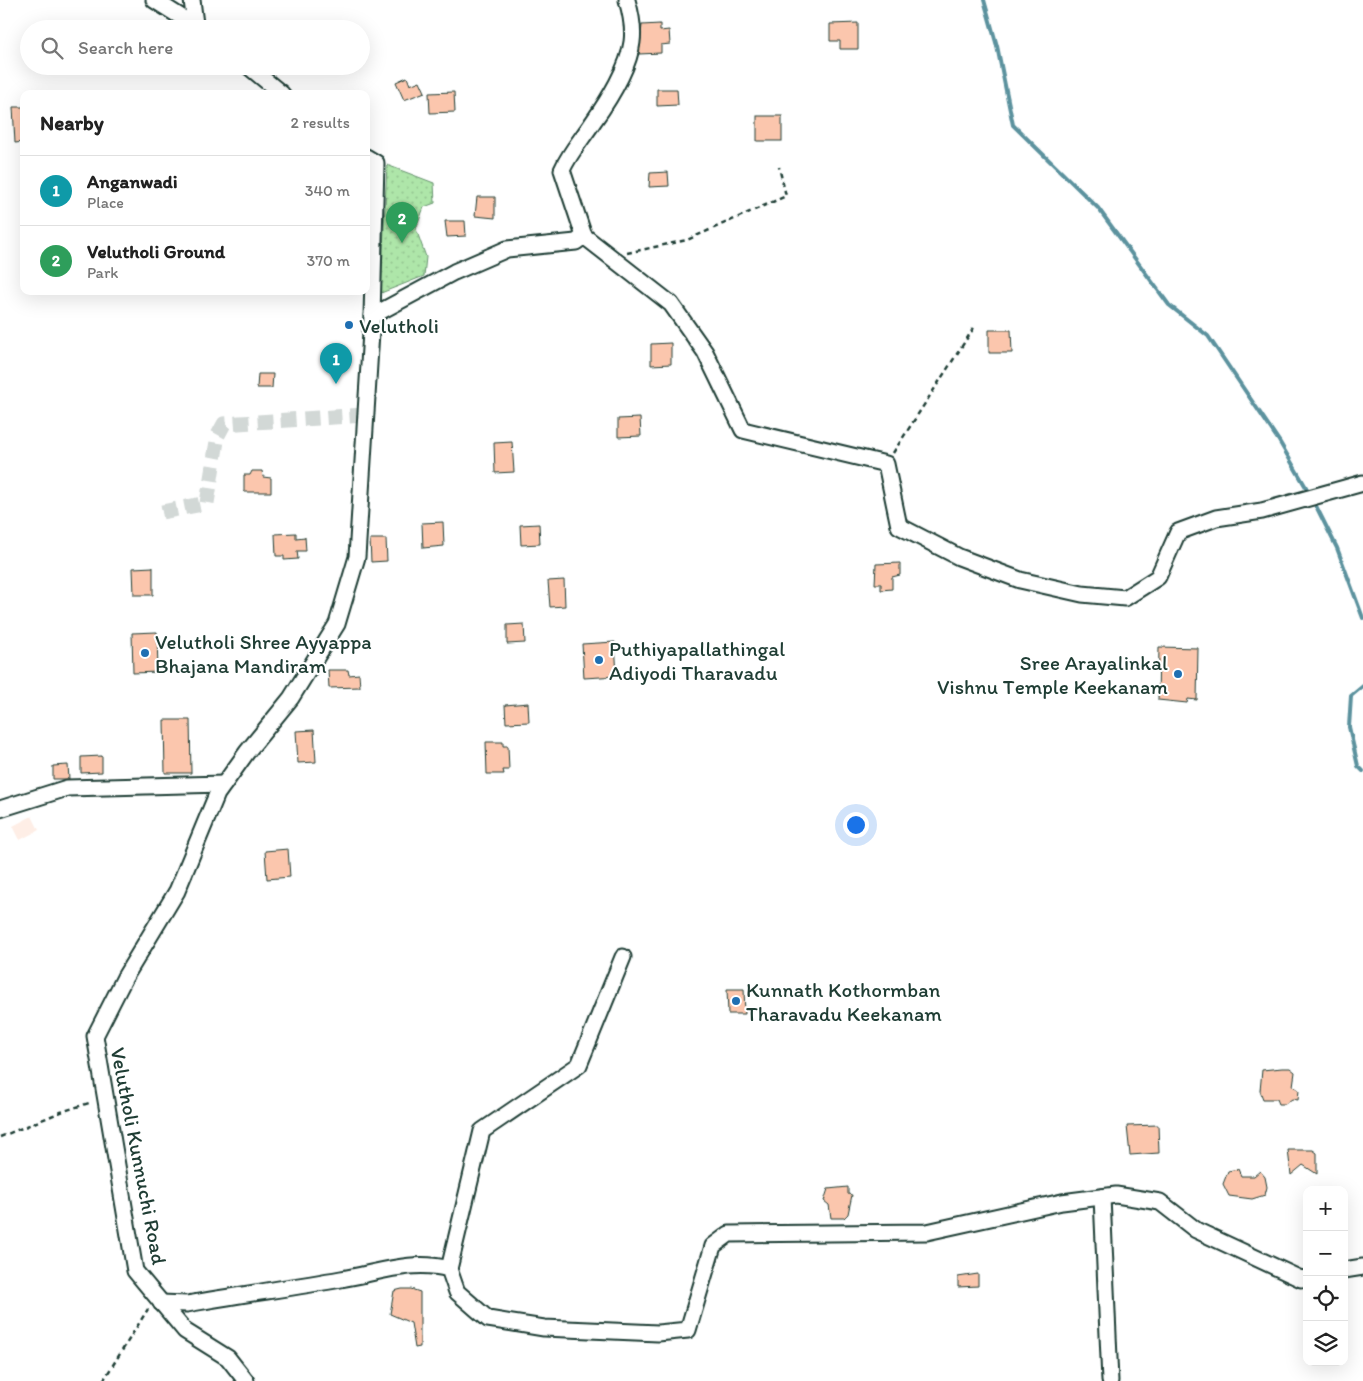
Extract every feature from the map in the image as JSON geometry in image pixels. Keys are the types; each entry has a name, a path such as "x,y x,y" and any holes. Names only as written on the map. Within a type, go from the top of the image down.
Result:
{"street":[{"path":"154,0 187,20"},
{"path":"192,0 196,20"},
{"path":"627,0 632,18 632,43 620,77 594,122 570,152 562,170 584,236 672,304 705,352 743,430 886,464 900,526 960,557 1020,580 1082,594 1125,598 1158,577 1178,532 1216,518 1262,510 1363,483"},
{"path":"259,75 277,90"},
{"name":"Velutholi Kunnuchi Road","path":"246,1381 228,1358 184,1331 135,1271 95,1036 125,977 177,891 217,794 291,698 337,624 357,557 372,316 376,163 370,159"},
{"path":"372,316 454,272 507,249 576,242 584,236"},
{"path":"0,809 67,788 224,784"},
{"path":"623,957 579,1065 482,1131 449,1269 457,1292 488,1319 544,1328 658,1332 688,1330 713,1246 730,1234 927,1232 1062,1202 1116,1195 1160,1202 1196,1230 1303,1279"},
{"path":"1102,1197 1110,1381"},
{"path":"158,1300 187,1304 342,1279 405,1265 432,1264 449,1269"},
{"path":"1348,1269 1363,1267"}],"path":[{"path":"611,256 688,240 786,196 778,167"},
{"path":"886,464 975,326"},
{"path":"0,1138 61,1112 106,1098"},
{"path":"103,1381 158,1300"}],"shaded area":[{"path":"32,816 39,830 20,840 13,826"}],"green space":[{"path":"387,165 434,183 435,203 424,207 416,229 426,257 424,276 381,293"}],"building":[{"path":"858,23 858,49 840,49 840,41 830,41 830,24"},
{"path":"660,24 660,31 669,30 670,44 661,45 661,53 639,54 642,25"},
{"path":"407,77 410,85 420,81 425,92 404,100 396,82"},
{"path":"657,89 677,89 678,105 657,106"},
{"path":"454,92 455,112 430,113 429,93"},
{"path":"13,107 20,107 20,142 15,143"},
{"path":"757,116 782,116 782,141 757,141"},
{"path":"668,172 669,186 649,187 650,173"},
{"path":"477,197 495,197 495,218 475,216"},
{"path":"445,221 465,221 466,236 447,237"},
{"path":"989,330 1011,330 1012,353 989,353"},
{"path":"671,343 671,364 651,365 651,344"},
{"path":"258,374 273,374 272,388 257,388"},
{"path":"640,418 641,436 618,437 618,419"},
{"path":"512,442 514,472 495,473 494,443"},
{"path":"252,471 262,471 263,477 271,478 271,492 244,492 244,475 250,475"},
{"path":"443,522 444,546 423,548 422,523"},
{"path":"539,524 540,544 521,545 520,525"},
{"path":"296,533 296,538 305,537 306,551 297,551 298,559 284,560 284,556 276,556 275,534"},
{"path":"370,539 386,539 387,561 371,562"},
{"path":"900,563 900,575 892,577 892,589 881,590 881,584 875,584 876,564"},
{"path":"153,567 153,595 134,595 133,568"},
{"path":"564,580 565,606 550,607 548,581"},
{"path":"524,624 525,643 507,644 507,625"},
{"name":"Velutholi Shree Ayyappa Bhajana Mandiram","path":"157,632 158,672 133,673 132,633"},
{"name":"Puthiyapallathingal Adiyodi Tharavadu","path":"615,642 617,676 584,678 582,644"},
{"name":"Sree Arayalinkal Vishnu Temple Keekanam","path":"1159,647 1198,648 1197,700 1188,699 1187,703 1158,700"},
{"path":"328,670 348,670 349,675 359,674 360,687 329,688"},
{"path":"528,703 529,722 506,723 505,705"},
{"path":"164,720 190,720 191,773 165,773"},
{"path":"314,730 316,762 298,763 296,731"},
{"path":"486,742 503,742 503,746 508,746 509,770 503,770 504,774 487,774"},
{"path":"102,756 102,772 81,773 81,757"},
{"path":"68,765 69,779 53,779 53,766"},
{"path":"288,849 290,877 267,879 265,851"},
{"name":"Kunnath Kothormban Tharavadu Keekanam","path":"727,989 744,989 745,1014 728,1014"},
{"path":"1290,1068 1295,1072 1293,1086 1299,1090 1298,1100 1292,1099 1285,1104 1279,1104 1277,1099 1263,1099 1260,1091 1262,1070"},
{"path":"1158,1125 1159,1153 1130,1155 1127,1126"},
{"path":"1288,1150 1313,1150 1317,1153 1317,1174 1303,1165 1291,1175"},
{"path":"1238,1169 1241,1176 1254,1176 1260,1171 1265,1177 1267,1187 1265,1195 1252,1199 1229,1196 1223,1184 1228,1171"},
{"path":"848,1187 848,1194 852,1195 848,1214 844,1218 831,1218 829,1205 824,1201 828,1189"},
{"path":"978,1274 978,1286 958,1287 958,1277"},
{"path":"402,1289 420,1292 420,1347 415,1348 411,1323 390,1314 394,1291"}],"waterway":[{"path":"984,0 997,46 1013,125 1098,208 1169,305 1208,336 1279,441 1310,494"},
{"path":"1313,500 1337,548 1363,618"},
{"path":"1363,686 1351,696 1349,727 1358,766 1363,771"}],"tunnel":[{"path":"162,512 207,503 218,435 224,424 366,415"}],"place":[{"name":"Velutholi Ground","path":"402,243"},
{"name":"Velutholi","path":"349,325"},
{"name":"Anganwadi","path":"336,384"},
{"name":"Velutholi Shree Ayyappa Bhajana Mandiram","path":"145,653"},
{"name":"Puthiyapallathingal Adiyodi Tharavadu","path":"599,660"},
{"name":"Sree Arayalinkal Vishnu Temple Keekanam","path":"1178,674"},
{"name":"Kunnath Kothormban Tharavadu Keekanam","path":"736,1001"}]}
